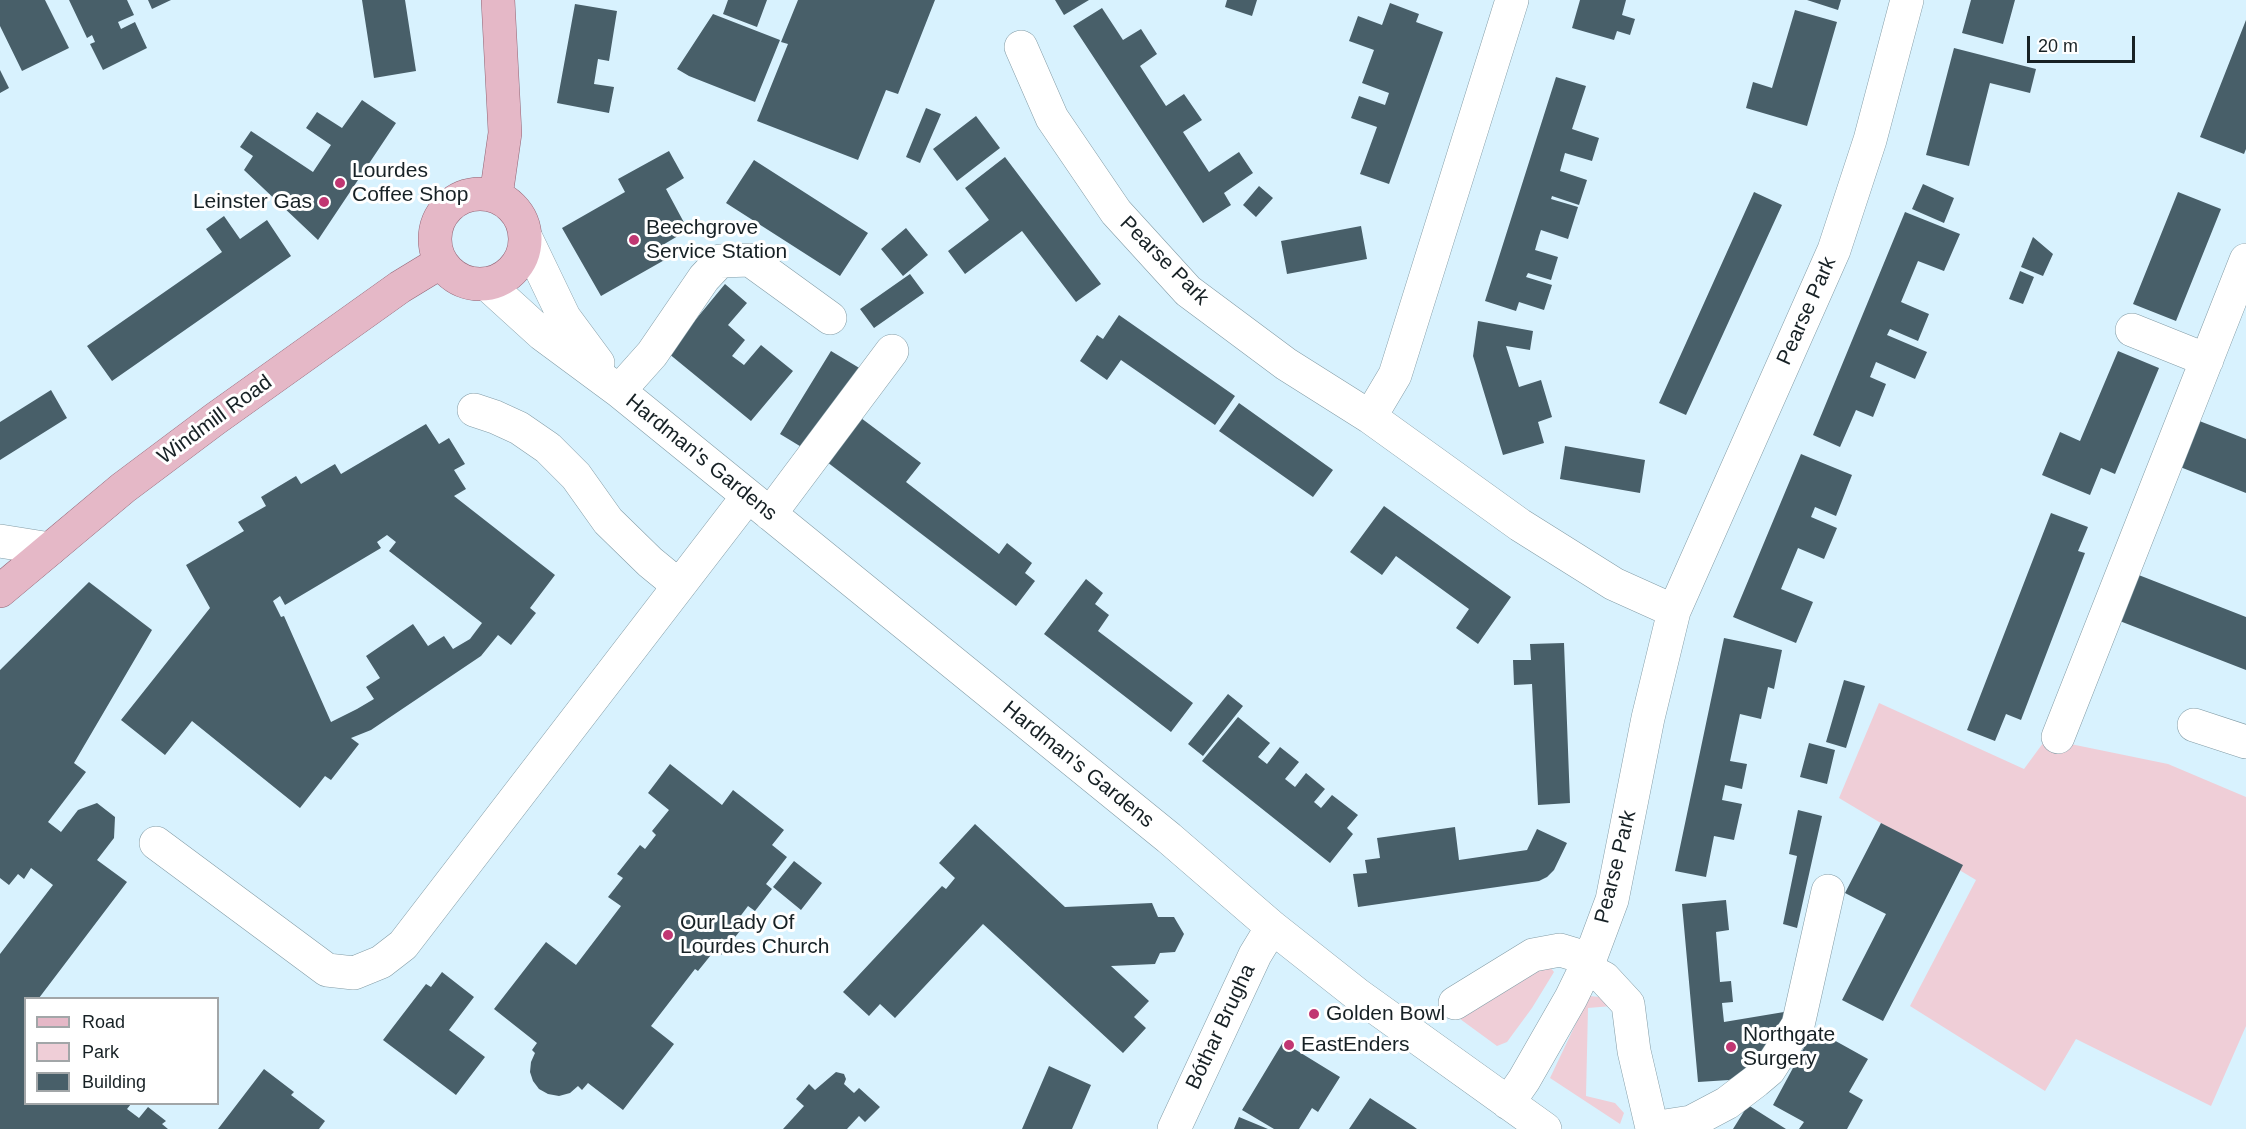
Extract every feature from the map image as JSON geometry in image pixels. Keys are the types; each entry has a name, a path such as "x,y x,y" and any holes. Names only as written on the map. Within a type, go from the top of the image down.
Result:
{"main road":[{"path":"496,196 505,133 498,0"},
{"path":"477,193 496,196 513,206 523,222 526,238 524,254 516,269 502,279 487,285 469,283 453,275 441,262 435,246 436,227 444,211 458,198 477,193"},
{"name":"Windmill Road","path":"0,591 123,488 215,419 400,287 441,262"}],"street":[{"path":"1370,417 1395,375 1512,0"},
{"name":"Pearse Park","path":"1508,1103 1548,1039 1588,964 1612,900 1648,718 1674,611 1834,250 1870,140 1907,0"},
{"name":"Pearse Park","path":"1021,48 1052,118 1090,175 1116,212 1188,291 1286,364 1370,417 1520,525 1614,584 1674,611"},
{"name":"Hardman's Gardens","path":"526,238 564,317 619,391"},
{"path":"619,391 651,354 704,278 720,261 750,260 830,318"},
{"path":"2058,737 2246,260"},
{"name":"Hardman's Gardens","path":"487,285 542,334 619,391 1170,838 1272,927 1358,995 1545,1129"},
{"path":"2132,330 2206,360"},
{"path":"156,843 327,970 354,973 381,962 404,945 678,585 759,505 892,351"},
{"path":"474,410 519,428 548,448 576,476 608,521 650,562 678,585"},
{"path":"0,541 50,549"},
{"path":"2194,725 2246,742"},
{"path":"1455,1003 1533,955 1560,950 1588,964 1628,1004 1634,1051 1652,1128 1691,1122 1727,1103 1769,1070 1798,1025 1828,891"},
{"name":"Bóthar Brugha","path":"1174,1129 1255,955 1272,927"}],"green space":[{"path":"1879,703 2024,769 2046,739 2168,764 2246,797 2246,1026 2211,1106 2076,1039 2045,1091 1910,1006 1976,880 1839,798"},
{"path":"1546,962 1554,972 1532,1008 1507,1042 1497,1046 1456,1016"},
{"path":"1589,996 1600,997 1612,1006 1588,1008 1586,1096 1615,1103 1624,1113 1620,1124 1550,1078"}],"building":[{"path":"0,0 45,0 69,48 22,71 0,26"},
{"path":"69,0 127,0 134,15 118,22 121,29 135,22 147,48 103,70 90,44 95,42 92,35 87,38"},
{"path":"148,0 171,0 152,9"},
{"path":"362,0 405,0 416,71 374,78"},
{"path":"728,0 767,0 757,27 723,14"},
{"path":"798,0 935,0 898,94 886,90 858,160 757,121 788,44 781,42"},
{"path":"1055,0 1089,0 1064,15"},
{"path":"1227,0 1257,0 1252,16 1225,7"},
{"path":"1580,0 1626,0 1622,15 1635,19 1630,35 1617,31 1614,40 1572,28"},
{"path":"1807,0 1841,0 1838,10"},
{"path":"1971,0 2015,0 2003,44 1962,33"},
{"path":"1390,3 1419,14 1416,22 1443,32 1389,184 1360,174 1377,127 1351,118 1359,96 1385,105 1389,93 1362,83 1374,50 1349,41 1358,16 1382,25"},
{"path":"575,4 617,11 609,61 598,59 594,84 614,87 609,113 557,103"},
{"path":"1102,8 1123,40 1141,29 1157,54 1140,66 1166,106 1184,94 1202,120 1183,132 1209,172 1239,152 1253,173 1224,193 1231,205 1203,223 1073,26"},
{"path":"1795,10 1837,22 1807,126 1746,108 1753,82 1772,88"},
{"path":"713,14 780,40 755,102 677,69"},
{"path":"2246,20 2246,149 2244,154 2200,137"},
{"path":"1954,48 2036,69 2030,93 1990,83 1969,166 1926,155"},
{"path":"0,70 9,88 0,93"},
{"path":"1556,77 1586,86 1572,129 1599,138 1592,161 1565,153 1560,171 1587,180 1579,205 1552,196 1551,199 1578,207 1568,239 1541,230 1539,236 1535,250 1558,257 1551,280 1528,273 1526,277 1552,285 1544,310 1519,302 1516,311 1485,301"},
{"path":"362,100 396,123 318,240 244,170 253,156 240,147 251,131 313,172 331,145 306,128 317,112 342,128"},
{"path":"926,108 941,114 920,163 906,157"},
{"path":"976,116 1000,148 957,181 933,149"},
{"path":"669,151 684,178 666,189 688,230 661,246 668,258 601,296 562,228 625,192 618,179"},
{"path":"1005,157 1101,284 1076,302 1022,231 965,274 948,251 989,220 965,188"},
{"path":"754,160 868,233 840,276 726,203"},
{"path":"1923,184 1954,198 1944,223 1912,209"},
{"path":"1259,186 1273,198 1256,217 1243,205"},
{"path":"1754,192 1782,205 1686,415 1659,403"},
{"path":"2178,192 2221,209 2176,321 2133,304"},
{"path":"1905,212 1960,234 1944,271 1918,261 1901,302 1929,314 1918,341 1890,329 1887,335 1927,352 1915,379 1876,362 1870,377 1886,384 1873,417 1856,410 1840,447 1813,435"},
{"path":"224,216 240,239 267,220 291,256 112,381 87,346 222,252 206,229"},
{"path":"1361,226 1367,259 1287,274 1281,241"},
{"path":"906,228 928,255 903,276 881,249"},
{"path":"2033,237 2053,254 2043,276 2021,267"},
{"path":"2020,271 2034,277 2023,304 2009,299"},
{"path":"910,274 924,293 874,328 860,309"},
{"path":"725,284 747,303 728,325 745,340 732,356 744,365 761,345 793,371 751,421 668,353"},
{"path":"1119,315 1235,396 1215,425 1121,360 1107,380 1080,361 1097,335 1103,339"},
{"path":"1478,321 1533,331 1530,350 1506,346 1519,387 1541,380 1552,417 1538,422 1544,443 1503,455 1473,356"},
{"path":"831,351 866,372 808,451 780,434"},
{"path":"2118,351 2159,368 2115,474 2101,468 2090,495 2042,475 2060,432 2080,441"},
{"path":"51,390 67,418 0,460 0,422"},
{"path":"1239,403 1333,470 1313,497 1219,431"},
{"path":"2189,417 2246,439 2246,493 2170,463"},
{"path":"861,418 921,463 906,482 999,554 1007,543 1032,563 1025,573 1035,581 1016,606 827,462"},
{"path":"426,424 439,444 449,438 465,464 454,470 466,489 454,496 555,575 530,608 536,613 511,645 498,635 481,656 371,730 351,738 359,744 331,780 325,776 300,808 192,721 165,755 121,720 210,608 186,565 244,531 238,522 266,506 261,497 296,476 301,484 335,464 341,474","holes":["387,535 396,542 389,551 482,623 470,639 453,649 444,636 428,646 413,624 366,656 380,678 366,687 374,699 331,722 284,616 281,617 273,601 280,596 285,605 381,548 377,542"]},
{"path":"1565,446 1645,460 1640,493 1560,479"},
{"path":"1801,454 1852,475 1836,516 1815,507 1811,517 1837,528 1824,559 1798,548 1781,589 1813,602 1796,643 1733,617"},
{"path":"1384,506 1511,597 1478,644 1456,628 1469,609 1396,556 1382,575 1350,552"},
{"path":"2051,513 2088,527 2078,551 2085,553 2021,720 2006,714 1995,741 1967,730"},
{"path":"2131,572 2246,617 2246,670 2112,618"},
{"path":"1086,579 1103,593 1095,604 1109,615 1098,631 1193,703 1171,732 1044,634"},
{"path":"89,582 152,630 74,763 86,772 48,822 61,832 78,810 97,803 115,817 114,838 97,860 127,882 40,997 24,997 24,1105 130,1105 127,1109 139,1118 148,1107 166,1121 162,1124 168,1129 0,1129 0,954 53,885 31,868 24,879 18,874 9,885 0,878 0,670"},
{"path":"1724,638 1782,650 1774,689 1768,687 1761,719 1740,714 1730,761 1747,764 1742,789 1725,785 1722,800 1742,804 1734,840 1714,836 1706,877 1675,871"},
{"path":"1564,643 1570,803 1538,805 1532,684 1514,685 1513,660 1531,660 1530,644"},
{"path":"1844,680 1865,686 1846,748 1826,742"},
{"path":"1228,694 1243,706 1203,756 1188,744"},
{"path":"1238,717 1270,743 1258,757 1267,764 1280,747 1299,762 1285,779 1295,787 1306,773 1325,789 1314,802 1321,808 1332,795 1358,815 1347,828 1353,834 1330,863 1202,761"},
{"path":"1809,743 1835,750 1827,784 1800,777"},
{"name":"Our Lady Of Lourdes Church","path":"670,764 722,805 733,790 784,830 772,845 787,857 766,884 772,889 755,911 748,906 736,922 743,927 721,955 715,950 698,971 695,969 651,1026 674,1044 623,1110 588,1083 582,1090 578,1086 570,1093 559,1096 548,1094 539,1089 530,1072 535,1053 532,1050 537,1043 494,1009 546,942 576,965 621,906 608,897 623,878 617,874 640,845 645,849 656,835 652,831 669,810 648,793"},
{"path":"1798,810 1822,816 1797,928 1783,924 1797,856 1789,854"},
{"path":"1881,823 1963,865 1883,1021 1842,1000 1886,914 1845,893"},
{"path":"975,824 1065,907 1152,903 1158,917 1174,917 1184,934 1175,952 1160,953 1155,964 1111,966 1149,1001 1134,1017 1146,1028 1123,1053 983,924 895,1018 880,1004 869,1016 843,992 942,886 946,889 955,878 939,863"},
{"path":"1455,827 1459,860 1527,850 1537,829 1567,843 1554,870 1539,881 1358,907 1353,874 1367,873 1365,860 1380,858 1377,838"},
{"path":"794,861 822,883 801,910 773,887"},
{"path":"1726,900 1729,930 1716,932 1720,982 1731,981 1733,1002 1722,1003 1724,1022 1790,1011 1752,1069 1729,1080 1698,1082 1682,904"},
{"path":"442,972 474,997 449,1030 485,1057 456,1095 383,1040 426,984 431,987"},
{"path":"1814,1029 1868,1059 1849,1092 1863,1100 1847,1129 1799,1129 1804,1122 1773,1105"},
{"path":"1283,1042 1340,1077 1318,1112 1312,1108 1299,1129 1274,1129 1242,1110"},
{"path":"1049,1066 1091,1085 1072,1129 1022,1129"},
{"path":"264,1069 294,1092 291,1095 325,1121 319,1129 218,1129"},
{"path":"836,1072 844,1074 846,1079 844,1084 854,1093 859,1088 880,1107 865,1122 859,1116 847,1129 783,1129 804,1106 796,1099 809,1084 815,1090"},
{"path":"1370,1098 1413,1126 1417,1129 1349,1129"},
{"path":"1748,1105 1786,1129 1733,1129"},
{"path":"1239,1117 1268,1129 1234,1129"}],"place":[{"name":"Lourdes Coffee Shop","path":"340,183"},
{"name":"Leinster Gas","path":"324,202"},
{"name":"Beechgrove Service Station","path":"634,240"},
{"name":"Our Lady Of Lourdes Church","path":"668,935"},
{"name":"Golden Bowl","path":"1314,1014"},
{"name":"EastEnders","path":"1289,1045"},
{"name":"Northgate Surgery","path":"1731,1047"}]}
